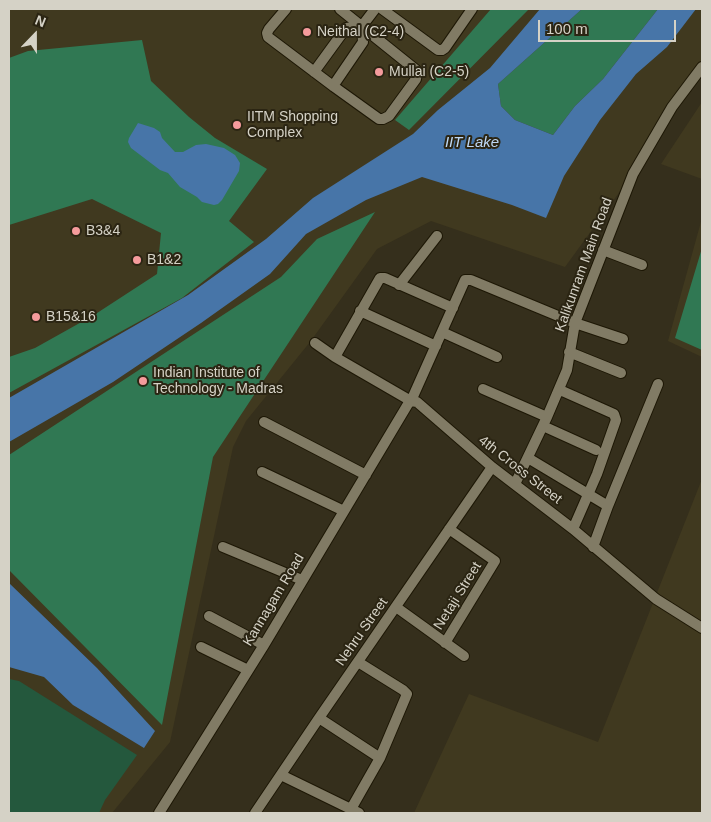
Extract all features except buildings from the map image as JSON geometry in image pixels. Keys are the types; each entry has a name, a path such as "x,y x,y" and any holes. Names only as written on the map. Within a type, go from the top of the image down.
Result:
{"street":[{"path":"286,9 269,29 268,37 379,120 383,119 388,116 416,79 416,70 340,9"},
{"path":"332,86 363,42 362,26 375,9"},
{"path":"382,9 438,50 445,48 472,9"},
{"path":"314,72 346,28 362,26"},
{"name":"Kalikunram Main Road","path":"515,484 568,370 569,352 575,323 633,174 672,107 702,67"},
{"path":"399,285 437,236"},
{"path":"602,250 642,265"},
{"path":"335,357 380,278 385,278 454,308"},
{"name":"Kannagam Road","path":"159,813 411,401 465,281 467,279 575,323"},
{"path":"360,311 436,346"},
{"path":"575,323 623,339"},
{"path":"442,332 497,357"},
{"name":"4th Cross Street","path":"314,343 411,401 417,402 492,467 573,529 656,599 702,628"},
{"path":"569,352 621,373"},
{"path":"593,547 658,384"},
{"path":"483,389 596,450"},
{"path":"560,390 614,414 616,420 589,494 573,529"},
{"path":"264,422 366,475"},
{"path":"528,458 608,506"},
{"name":"Nehru Street","path":"255,813 318,718 492,467"},
{"path":"262,472 344,511"},
{"name":"Netaji Street","path":"445,643 495,561 449,529"},
{"path":"223,547 302,580"},
{"path":"396,607 464,656"},
{"path":"209,616 264,644"},
{"path":"201,647 248,670"},
{"path":"281,775 355,811 407,694 358,662"},
{"path":"318,718 380,758"}],"shaded area":[{"name":"Indian Institute of Technology - Madras","path":"9,9 702,9 702,67 618,194 565,267 431,221 377,249 310,342 246,421 233,447 170,742 112,813 9,813"},
{"path":"702,102 702,179 661,164"},
{"path":"702,218 702,357 668,341"},
{"path":"702,479 702,813 414,813 469,694 598,742"}],"green space":[{"path":"491,9 529,9 409,130 395,120"},
{"path":"582,9 658,9 603,79 575,106 553,135 515,120 501,106 498,84"},
{"path":"142,40 151,81 189,117 215,138 267,169 229,221 254,242 182,298 9,393 9,357 35,348 94,315 157,274 161,233 92,199 9,225 9,58 28,51"},
{"path":"375,212 213,457 162,725 9,570 9,455 281,277 317,239"},
{"path":"702,248 702,350 675,338"},
{"path":"9,679 19,681 137,755 105,800 99,813 9,813"}],"water":[{"name":"IIT Lake","path":"540,9 582,9 498,84 501,106 515,120 553,135 575,106 603,79 658,9 696,9 667,47 636,74 600,120 564,176 546,218 512,205 422,177 366,200 306,234 270,274 201,323 113,382 9,442 9,398 188,295 266,239 313,198 413,134 438,110 490,68"},
{"path":"138,123 160,132 162,138 175,152 183,152 196,145 206,144 224,148 235,155 240,163 239,171 222,200 214,205 202,202 180,187 168,173 160,170 131,148 128,142 129,138"},
{"path":"9,583 97,668 155,731 144,748 73,705 44,677 9,667"}],"place":[{"name":"Neithal (C2-4)","path":"307,32"},
{"name":"Mullai (C2-5)","path":"379,72"},
{"name":"IITM Shopping Complex","path":"237,125"},
{"name":"B3&4","path":"76,231"},
{"name":"B1&2","path":"137,260"},
{"name":"B15&16","path":"36,317"},
{"name":"Indian Institute of Technology - Madras","path":"143,381"}]}
